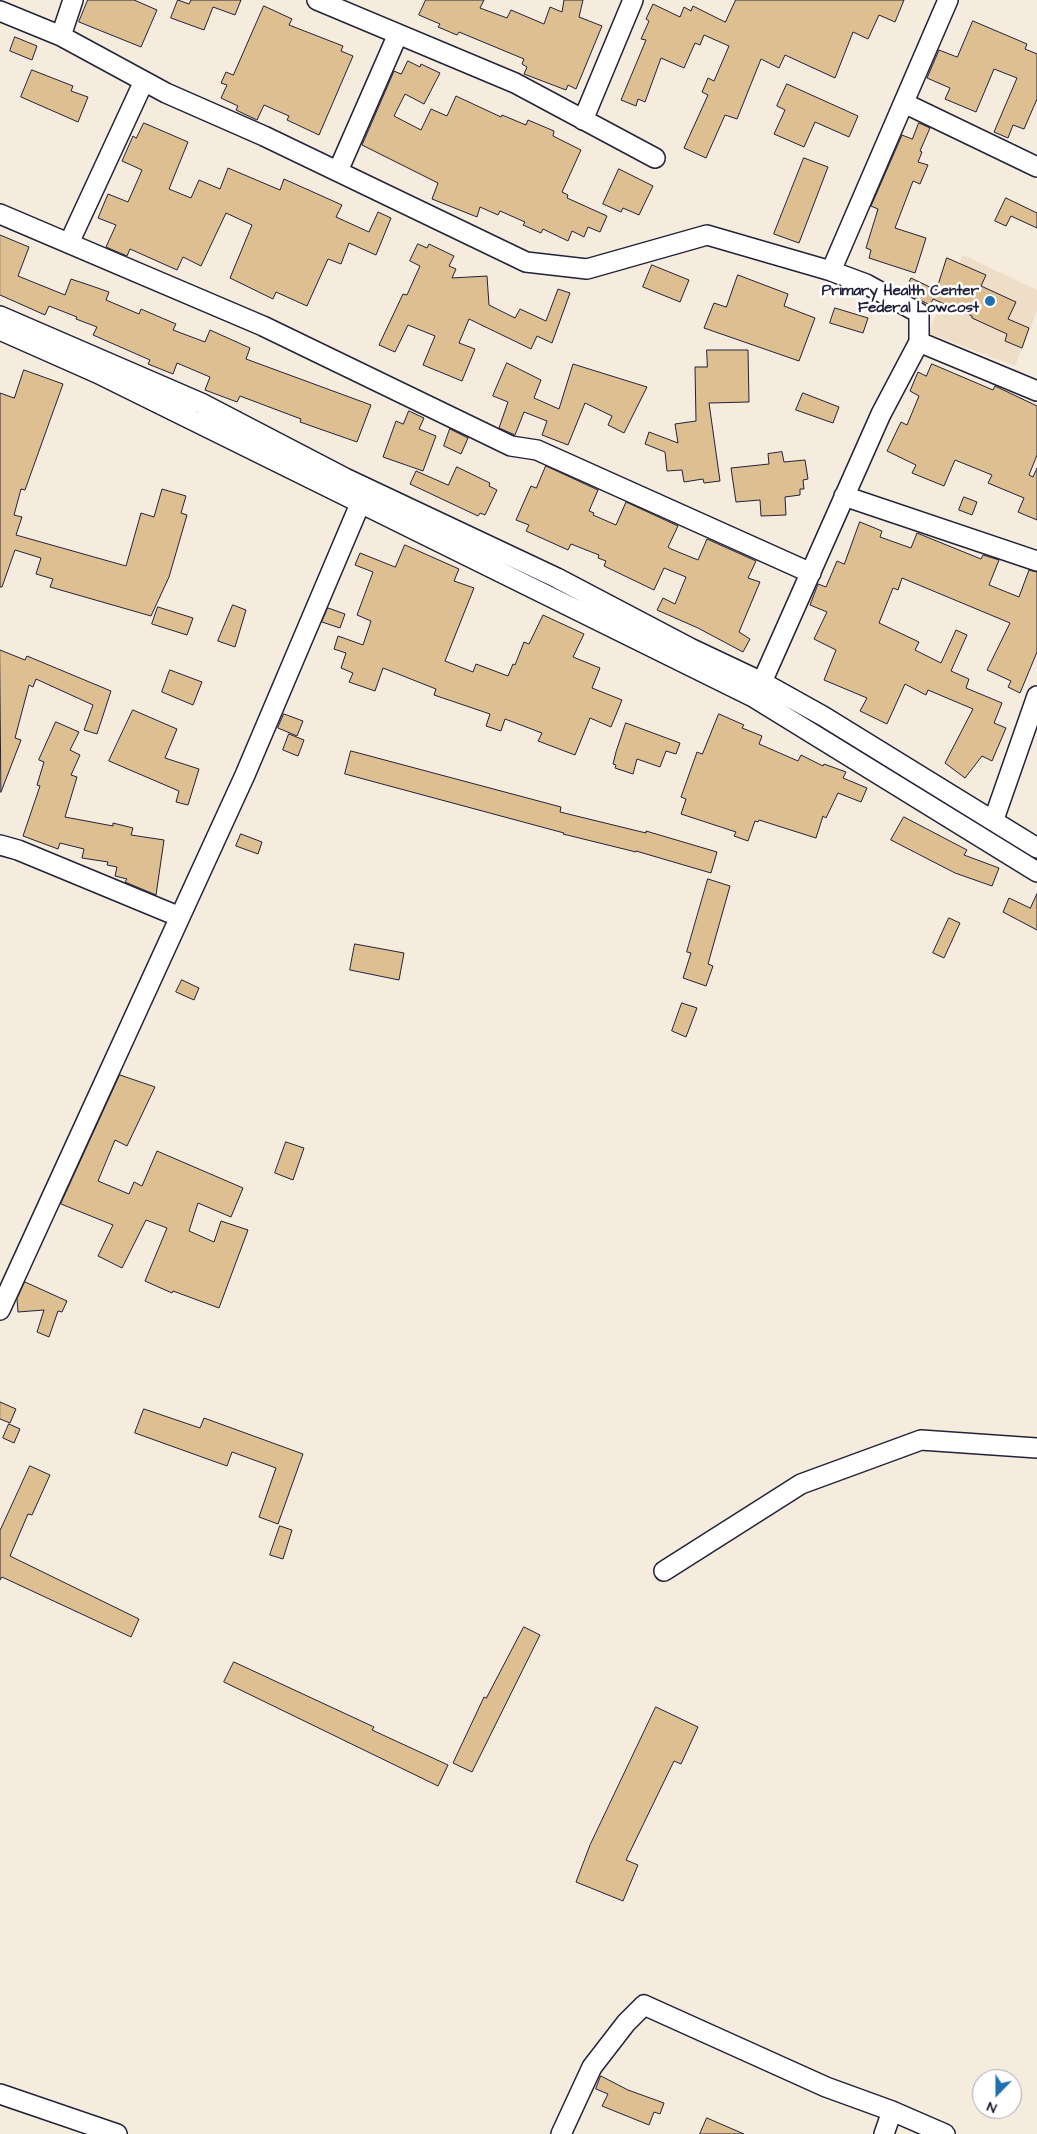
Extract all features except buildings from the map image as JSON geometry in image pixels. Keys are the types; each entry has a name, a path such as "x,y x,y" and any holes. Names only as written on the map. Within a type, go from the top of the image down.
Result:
{"street":[{"path":"61,36 73,0"},
{"path":"318,0 515,84 655,158"},
{"path":"583,120 633,0"},
{"path":"831,271 948,0"},
{"path":"0,11 61,36 144,81 338,171 526,262 587,269 707,235 831,271 866,284 919,313 919,342 881,414 762,682"},
{"path":"338,171 398,34"},
{"path":"69,243 144,81"},
{"path":"904,103 1037,166"},
{"path":"0,214 263,326 511,446 537,450 811,574"},
{"path":"0,316 201,403 346,478 557,578 690,648 762,682 994,819 1037,848"},
{"path":"0,330 97,373 753,697 1037,872"},
{"path":"919,342 1037,391"},
{"path":"844,496 1037,561"},
{"path":"0,1310 245,775 360,504"},
{"path":"994,819 1037,696"},
{"path":"0,844 180,917"},
{"path":"664,1571 801,1484 921,1440 1037,1448"},
{"path":"561,2134 592,2068 626,2023 644,2005 826,2087 892,2111 945,2134"},
{"path":"0,2094 117,2134"},
{"path":"884,2134 892,2111"}],"shaded area":[{"name":"Primary Health Center Federal Lowcost","path":"963,255 1037,290 1037,311 1015,366 928,333"}],"place":[{"name":"Primary Health Center Federal Lowcost","path":"990,301"}]}
